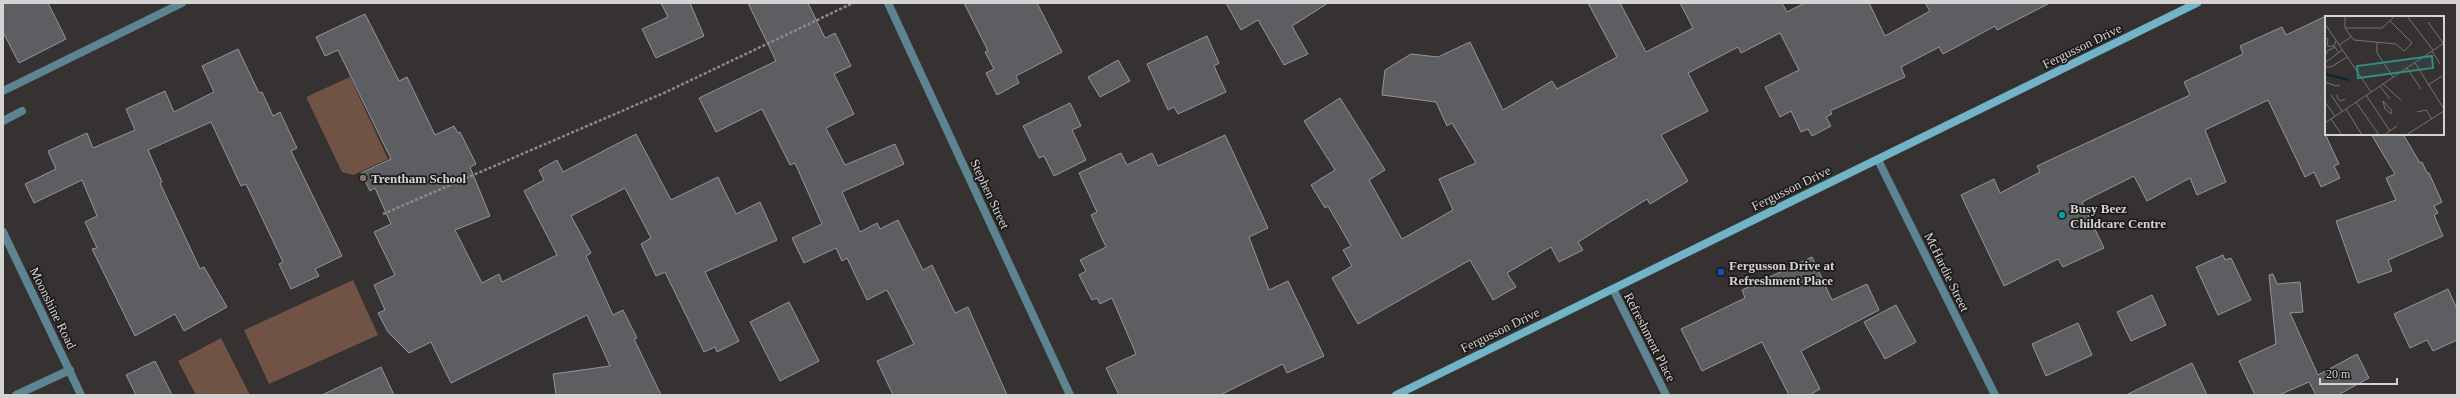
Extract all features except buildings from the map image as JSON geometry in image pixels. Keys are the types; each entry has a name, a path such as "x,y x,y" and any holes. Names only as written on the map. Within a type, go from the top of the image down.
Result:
{"main road":[{"name":"Fergusson Drive","path":"1396,395 2197,3"}],"street":[{"path":"3,91 182,3"},
{"name":"Stephen Street","path":"888,3 1070,395"},
{"path":"3,121 22,112"},
{"name":"McHardie Street","path":"1878,160 1995,395"},
{"name":"Moonshine Road","path":"3,232 81,395"},
{"name":"Refreshment Place","path":"1613,289 1666,395"},
{"path":"16,395 70,370"}],"path":[{"path":"383,214 666,92 853,3"}],"shaded area":[{"path":"350,77 388,159 353,175 342,172 306,97"},
{"path":"353,280 378,335 269,384 244,330"},
{"path":"221,338 250,395 196,395 178,361"}],"place":[{"name":"Trentham School","path":"363,178"},
{"name":"Busy Beez Childcare Centre","path":"2062,215"},
{"name":"Fergusson Drive at Refreshment Place","path":"1721,272"}]}
